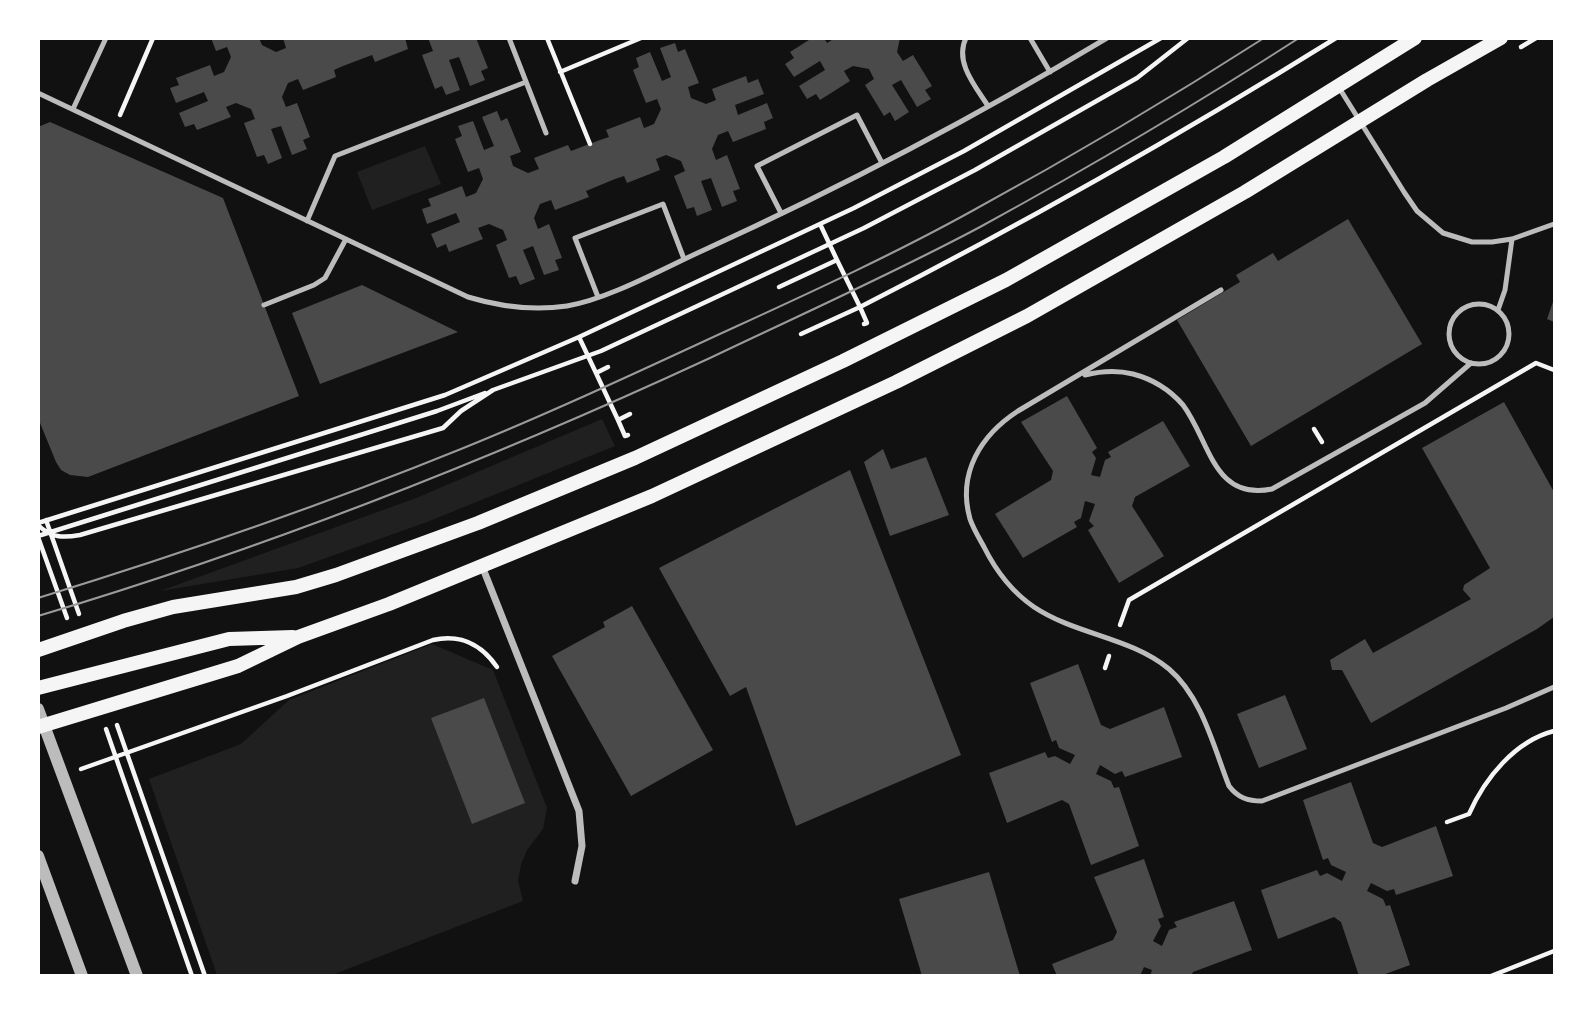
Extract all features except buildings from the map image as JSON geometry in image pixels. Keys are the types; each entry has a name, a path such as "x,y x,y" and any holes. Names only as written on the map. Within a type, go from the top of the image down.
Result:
{"main road":[{"path":"38,650 173,607 296,587 336,575 478,523 635,458 830,367 1006,279 1224,157 1415,38"},
{"path":"42,727 238,666 298,637 389,604 652,496 896,382 1015,322 1245,192 1501,38"},
{"path":"38,688 229,639 298,637"}],"street":[{"path":"482,566 579,811 582,846 575,881"},
{"path":"38,709 42,727 137,975"},
{"path":"38,856 82,975"}],"lane":[{"path":"73,109 107,38"},
{"path":"509,38 546,133"},
{"path":"966,38 962,59 988,106"},
{"path":"1030,38 1050,72"},
{"path":"38,93 468,297 492,304 542,309 568,306 598,297 781,213 882,163 1107,38"},
{"path":"307,220 335,156 526,82"},
{"path":"1338,86 1404,192 1431,225 1443,233 1472,242 1492,242 1512,239 1555,225"},
{"path":"781,213 757,166 857,115 882,163"},
{"path":"598,297 575,238 663,204 684,258"},
{"path":"264,305 325,278 346,239"},
{"path":"1498,310 1505,289 1512,239"},
{"path":"1221,290 1002,421 989,433 971,465 967,483 968,511 990,560 1004,580 1021,598 1052,617 1155,659 1183,685 1194,700 1229,786 1235,793 1252,801 1262,801 1555,687"},
{"path":"1480,303 1498,310 1505,318 1510,338 1506,348 1491,362 1471,363 1455,352 1450,343 1450,324 1462,309 1480,303"},
{"path":"1072,380 1088,374 1124,372 1157,383 1184,407 1220,472 1240,488 1262,491 1272,489 1425,403 1471,363"}],"path":[{"path":"114,129 153,38"},
{"path":"547,38 590,144"},
{"path":"560,72 640,38"},
{"path":"493,390 461,411 443,428 417,436 80,535 63,538 49,534 38,524 433,399 579,337 820,224 964,151 1161,38"},
{"path":"70,627 38,536 437,411 588,355 830,244 975,170 1137,78 1188,38"},
{"path":"801,334 860,307 1023,223 1203,121 1336,38"},
{"path":"820,224 867,323 855,329"},
{"path":"779,287 837,260"},
{"path":"579,337 625,436 638,430"},
{"path":"1105,668 1129,600 1536,363 1555,370"},
{"path":"596,373 608,367"},
{"path":"618,420 630,414"},
{"path":"46,520 82,623"},
{"path":"127,753 444,637 467,640 478,646 489,655 496,667"},
{"path":"113,714 205,975"},
{"path":"102,718 192,975"},
{"path":"1447,822 1469,814 1475,801 1510,754 1537,736 1555,732"},
{"path":"1491,975 1555,951"}],"shaded area":[{"path":"425,146 441,184 372,210 357,172"},
{"path":"602,419 615,446 427,522 298,568 160,591 416,498"},
{"path":"432,644 493,670 547,808 543,829 527,850 521,865 518,881 523,901 332,975 217,975 149,779 241,744 289,700"}],"tram line":[{"path":"38,598 145,564 357,490 617,382 940,228 1120,127 1264,38"},
{"path":"38,616 210,561 379,499 546,431 710,358 880,278 980,227 1141,136 1299,38"}]}
